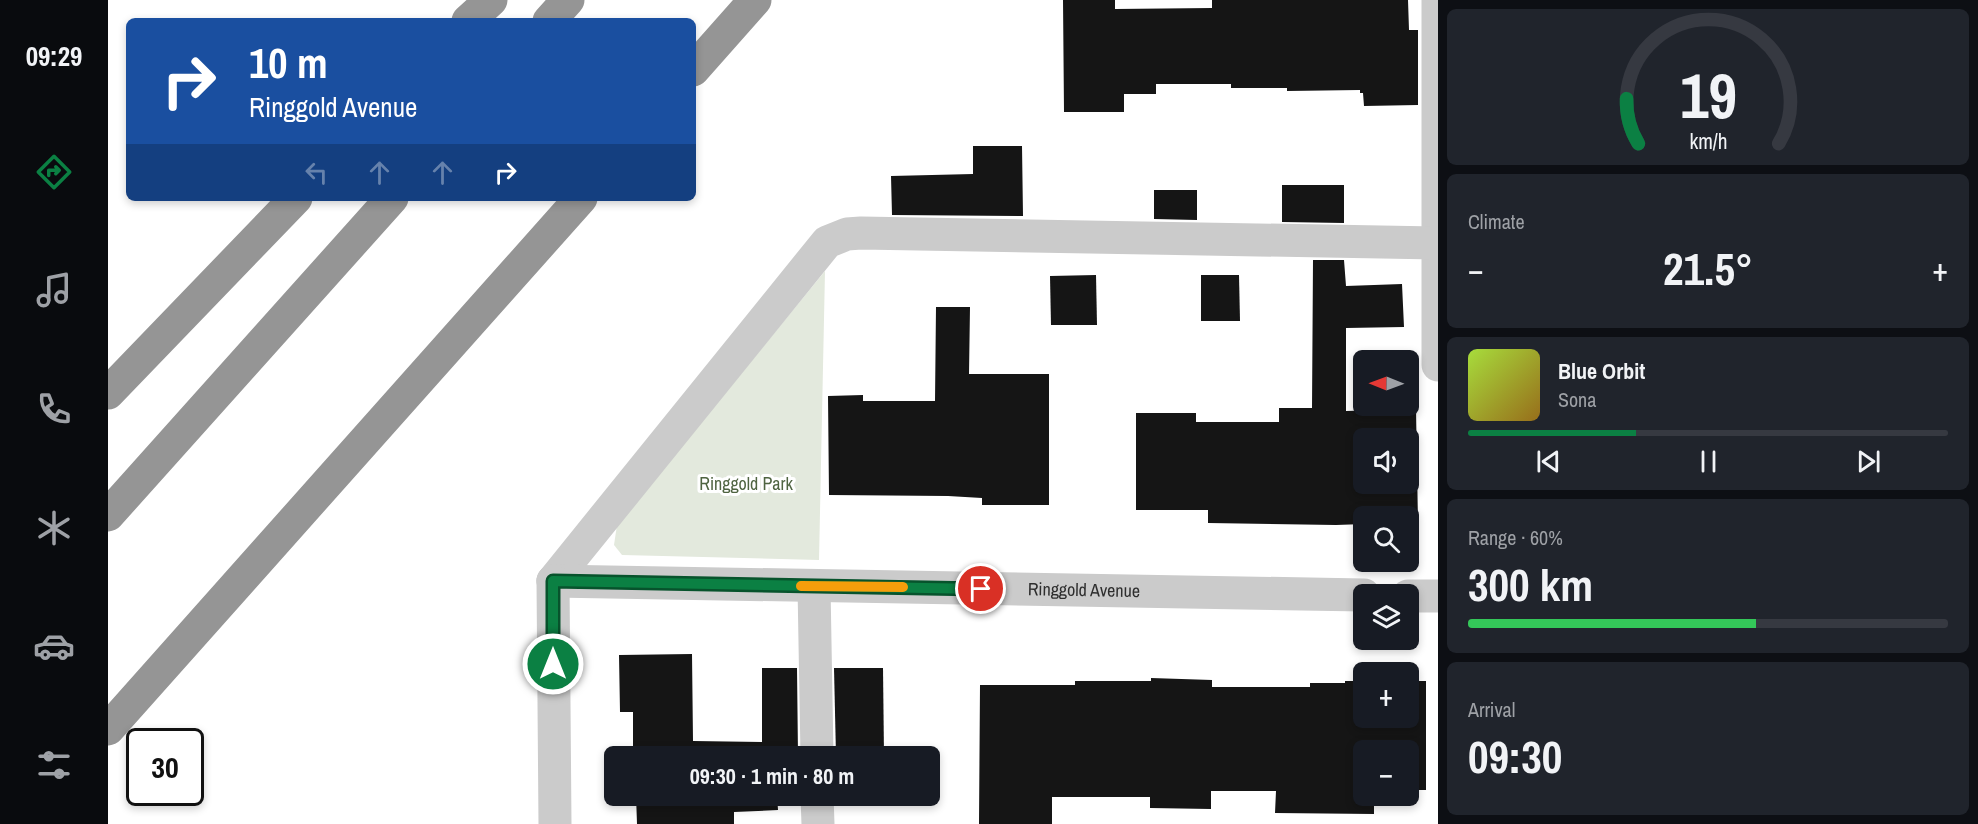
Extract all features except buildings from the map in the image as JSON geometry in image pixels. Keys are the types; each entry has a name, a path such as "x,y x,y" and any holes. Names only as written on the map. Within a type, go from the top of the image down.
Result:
{"highway":[{"path":"471,18 490,0"},
{"path":"552,18 568,0"},
{"path":"696,67 755,0"},
{"path":"108,393 293,201"},
{"path":"108,515 389,201"},
{"path":"108,729 578,201"}],"street":[{"path":"1438,0 1438,365"},
{"path":"555,824 553,581 827,242 847,234 1437,243"},
{"name":"Ringgold Avenue","path":"553,581 1353,595"},
{"path":"814,586 817,746"},
{"path":"1419,596 1438,596"},
{"path":"817,806 818,824"}],"green space":[{"name":"Ringgold Park","path":"825,271 819,560 622,555 614,545 617,525"}],"slow traffic":[{"path":"801,586 903,587"}],"route":[{"path":"553,664 553,581 981,589"}]}
